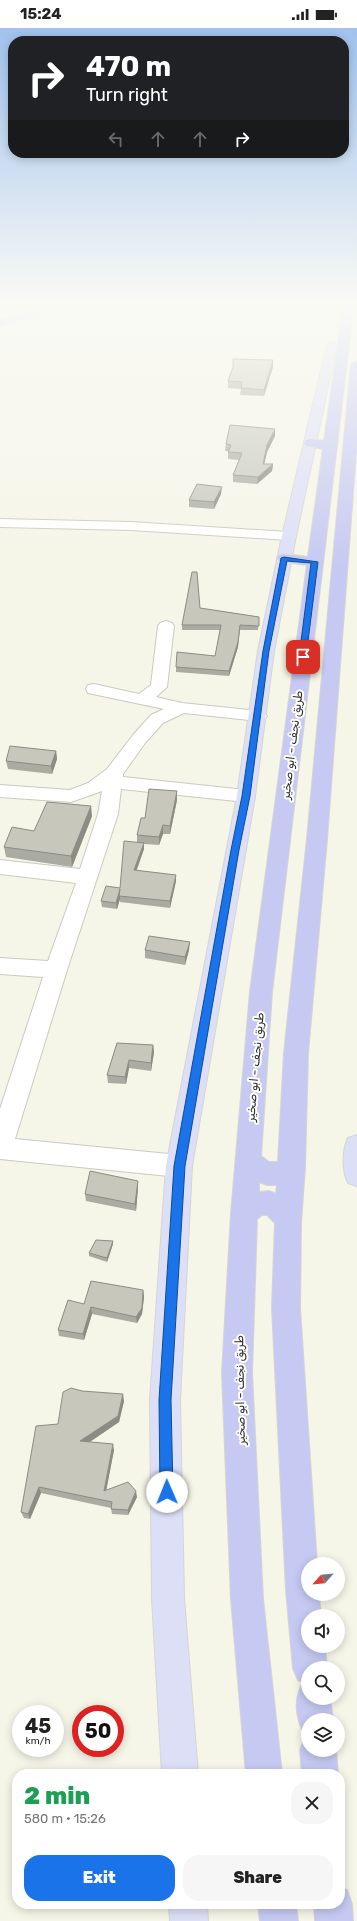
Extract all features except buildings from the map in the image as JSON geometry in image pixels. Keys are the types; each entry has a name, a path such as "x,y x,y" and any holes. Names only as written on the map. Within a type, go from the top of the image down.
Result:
{"highway":[{"name":"طريق نجف - ابو صخير","path":"309,1661 302,1590 286,1308 288,1223 292,1167 296,1053 317,839 335,566 337,447 343,390"},
{"path":"286,547 335,566"},
{"name":"طريق نجف - ابو صخير","path":"264,1769 247,1599 237,1373 244,1214 261,992 335,566"},
{"path":"248,1156 254,1167 266,1174 280,1174 292,1167"},
{"path":"244,1214 254,1204 269,1202 282,1210 288,1223"},
{"path":"319,1757 320,1769"},
{"path":"278,1909 279,1921"},
{"path":"333,1909 334,1921"}],"main road":[{"path":"180,1769 168,1598 165,1400 180,1166 235,850 246,796 266,651 286,547 337,447"},
{"path":"357,1146 357,1175"},
{"path":"188,1909 189,1921"}],"street":[{"path":"0,524 131,526 286,547"},
{"path":"143,700 159,687 166,626"},
{"path":"94,689 182,708 258,716"},
{"path":"180,1166 0,1148 56,970 108,814 113,778 139,739 157,719 182,708"},
{"path":"0,791 71,796 113,778 246,796"},
{"path":"0,867 88,877"},
{"path":"0,966 56,970"}],"route":[{"path":"167,1492 165,1400 180,1166 235,850 246,796 266,651 284,558 315,562 303,657"}]}
